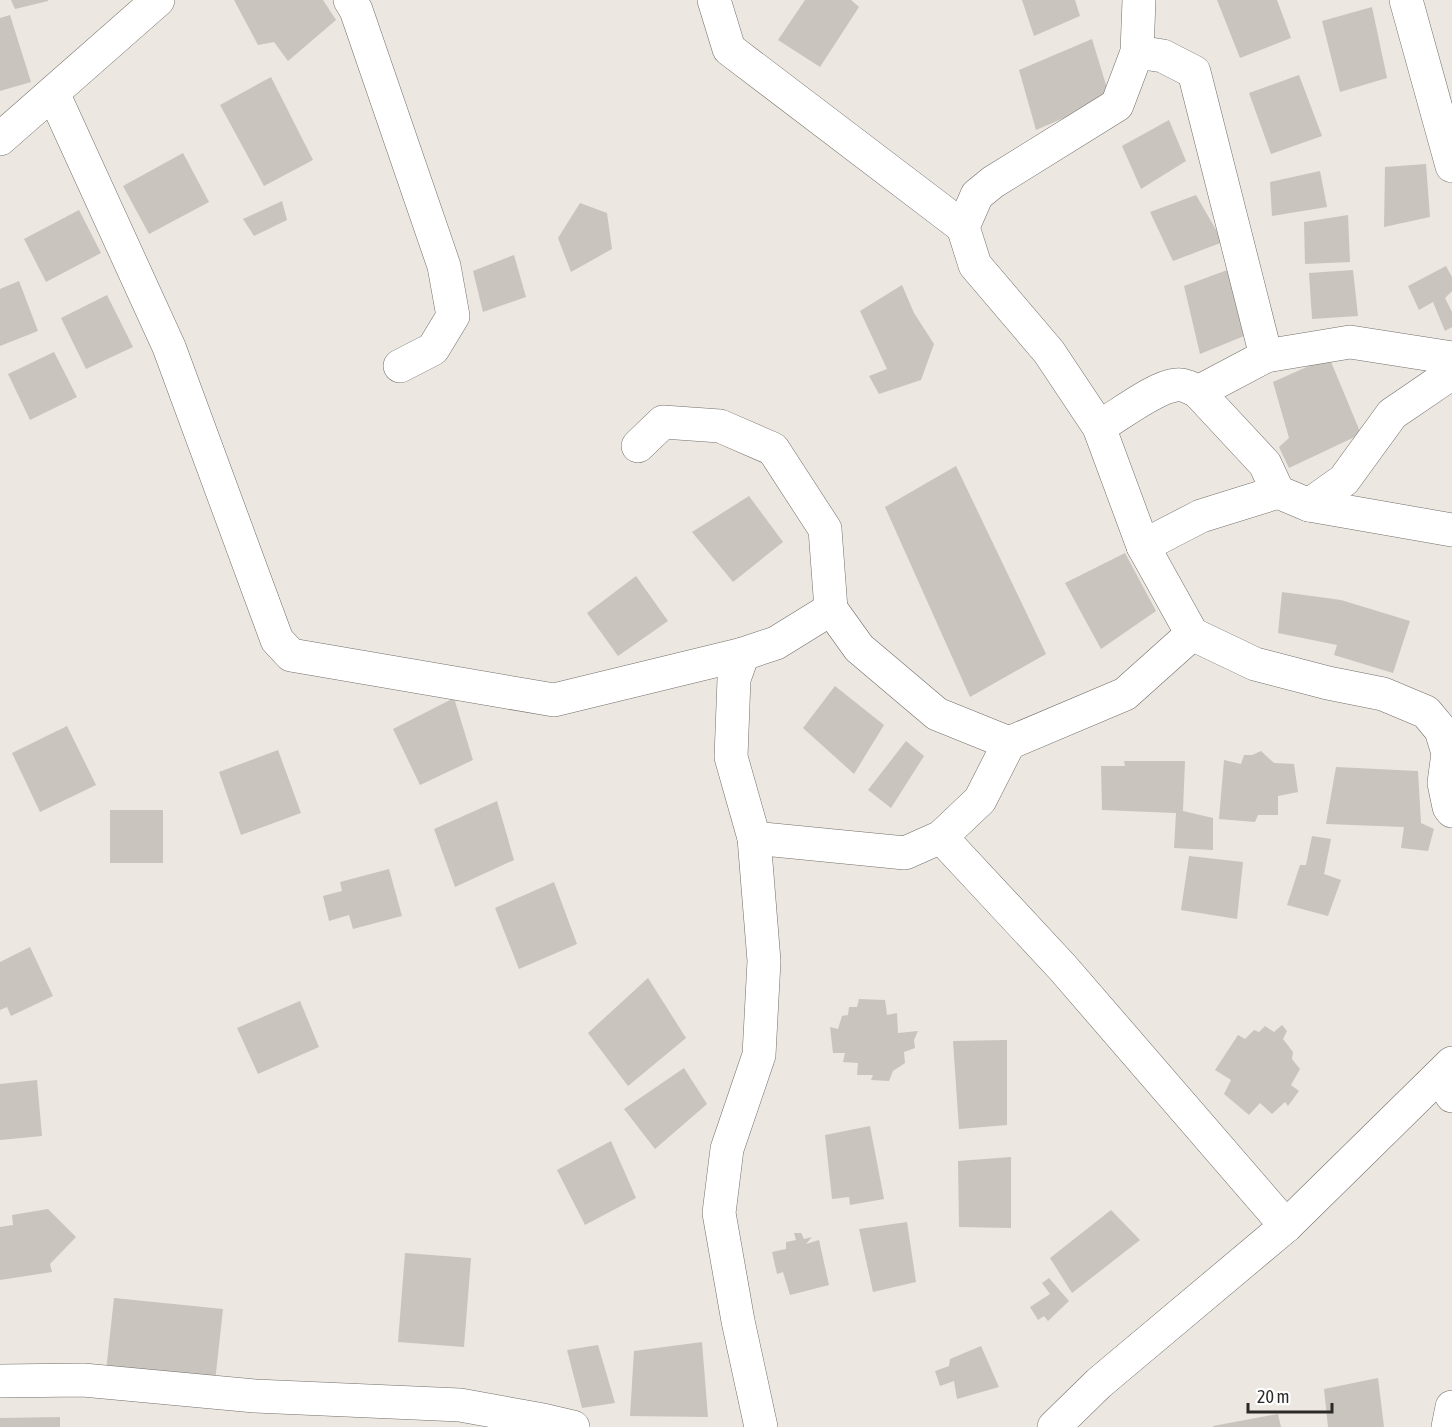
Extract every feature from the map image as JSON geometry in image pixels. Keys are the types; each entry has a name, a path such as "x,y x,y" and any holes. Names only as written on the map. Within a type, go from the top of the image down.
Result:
{"street":[{"path":"0,139 158,0"},
{"path":"350,0 356,10 444,266 453,316 433,349 400,366"},
{"path":"714,0 729,49 963,227 975,265 1049,352 1099,427 1143,546 1192,634 1255,664 1328,683 1383,694 1426,712 1441,730 1448,753 1444,783 1452,811"},
{"path":"963,227 977,195 993,182 1117,105 1137,52 1139,0"},
{"path":"1406,0 1452,166"},
{"path":"1137,52 1163,56 1194,72 1266,356"},
{"path":"54,93 169,347 277,640 291,654 554,700 743,654 776,643 831,609"},
{"path":"1198,392 1266,356 1350,342 1452,358"},
{"path":"1309,505 1344,480 1392,414 1452,373"},
{"path":"1099,427 1160,390 1175,385 1186,386 1198,392 1265,464 1278,492"},
{"path":"638,446 663,422 720,426 773,449 825,529 831,609 859,648 937,714 1009,743"},
{"path":"1143,546 1201,516 1278,492 1309,505 1452,530"},
{"path":"754,838 905,853 941,837 980,800 1009,743 1125,694 1192,634"},
{"path":"743,654 734,679 731,757 754,838 764,961 759,1055 727,1149 719,1213 738,1321 761,1427"},
{"path":"941,837 1064,968 1286,1226"},
{"path":"1054,1427 1099,1383 1286,1226 1448,1079"},
{"path":"0,1381 83,1380 255,1396 460,1405 573,1427"},
{"path":"1448,1427 1452,1407"}],"building":[{"path":"11,0 48,0 48,1 15,9"},
{"path":"234,0 323,0 336,20 288,61 274,42 258,45"},
{"path":"805,0 851,0 859,7 820,67 778,40"},
{"path":"1022,0 1075,0 1080,16 1034,36"},
{"path":"1217,0 1277,0 1291,38 1240,58"},
{"path":"1372,7 1387,78 1340,92 1322,21"},
{"path":"10,15 31,82 0,91 0,18"},
{"path":"1092,39 1110,98 1036,130 1019,70"},
{"path":"1299,75 1322,136 1271,154 1249,93"},
{"path":"271,77 313,160 264,186 220,105"},
{"path":"1169,120 1186,161 1141,189 1122,146"},
{"path":"183,153 209,202 149,234 123,186"},
{"path":"1426,164 1430,217 1384,227 1385,167"},
{"path":"1320,171 1327,207 1272,216 1270,182"},
{"path":"1196,195 1223,242 1173,261 1150,212"},
{"path":"282,201 287,220 254,236 243,219"},
{"path":"580,203 607,213 612,249 571,272 558,238"},
{"path":"79,210 101,253 46,282 24,239"},
{"path":"1348,215 1350,262 1305,264 1304,222"},
{"path":"514,255 526,297 483,312 473,271"},
{"path":"1446,266 1452,277 1452,291 1445,298 1452,312 1452,327 1445,331 1433,302 1419,310 1408,286"},
{"path":"1230,269 1249,334 1200,354 1184,286"},
{"path":"1353,270 1358,316 1312,319 1309,273"},
{"path":"19,281 38,331 0,346 0,289"},
{"path":"902,285 914,313 934,344 921,380 879,394 869,376 887,369 860,311"},
{"path":"107,295 133,347 86,369 61,318"},
{"path":"54,352 77,397 30,420 8,374"},
{"path":"1329,357 1361,434 1289,468 1279,447 1289,438 1273,382"},
{"path":"956,466 1046,654 970,697 885,507"},
{"path":"749,496 783,542 733,582 692,532"},
{"path":"1125,553 1156,611 1101,649 1065,583"},
{"path":"636,576 668,621 618,656 587,613"},
{"path":"1282,592 1341,600 1410,621 1393,673 1334,655 1337,645 1278,633"},
{"path":"835,686 884,725 854,774 803,728"},
{"path":"454,698 473,760 420,785 393,729"},
{"path":"67,726 96,785 40,812 12,753"},
{"path":"906,741 924,756 891,808 868,790"},
{"path":"278,750 301,813 241,835 219,772"},
{"path":"1261,751 1274,763 1294,764 1298,792 1278,796 1278,815 1258,815 1255,822 1219,819 1224,760 1241,764 1244,755 1252,755"},
{"path":"1124,761 1185,761 1183,811 1213,818 1213,850 1174,848 1176,813 1102,810 1101,766 1125,766"},
{"path":"1336,767 1418,771 1421,823 1434,829 1428,851 1401,848 1404,827 1326,824"},
{"path":"497,801 514,860 455,887 434,829"},
{"path":"110,810 163,810 163,863 110,863"},
{"path":"1312,836 1331,839 1324,874 1341,880 1328,916 1287,905 1300,865 1306,865"},
{"path":"1189,856 1243,862 1237,919 1181,910"},
{"path":"389,869 402,916 353,929 349,915 329,921 323,896 342,891 340,882"},
{"path":"554,882 577,944 519,969 495,908"},
{"path":"30,947 53,996 11,1016 7,1007 0,1010 0,962"},
{"path":"648,978 686,1038 628,1086 588,1033"},
{"path":"859,999 885,1000 887,1015 897,1013 898,1033 918,1031 914,1040 915,1048 904,1052 905,1063 893,1071 889,1081 871,1080 873,1075 857,1075 858,1063 843,1062 845,1053 833,1053 830,1027 838,1029 842,1016 848,1015 849,1007 857,1007"},
{"path":"300,1001 319,1047 258,1074 237,1028"},
{"path":"1282,1025 1287,1031 1283,1039 1293,1052 1292,1059 1300,1069 1291,1085 1299,1091 1288,1106 1285,1102 1272,1114 1260,1103 1249,1115 1224,1094 1231,1080 1215,1070 1238,1035 1245,1039 1254,1030 1259,1032 1265,1026 1274,1032"},
{"path":"1007,1040 1007,1125 959,1129 953,1041"},
{"path":"684,1068 707,1104 655,1149 624,1109"},
{"path":"37,1080 42,1136 0,1140 0,1084"},
{"path":"870,1126 884,1199 850,1205 849,1197 832,1199 825,1135"},
{"path":"611,1141 636,1198 585,1225 557,1170"},
{"path":"1011,1157 1011,1228 959,1227 958,1161"},
{"path":"48,1209 76,1237 50,1264 52,1272 0,1280 0,1227 13,1225 12,1215"},
{"path":"1111,1210 1140,1240 1072,1293 1050,1258"},
{"path":"907,1222 916,1282 873,1292 859,1229"},
{"path":"794,1233 801,1233 804,1239 812,1237 806,1244 819,1240 829,1285 790,1295 783,1272 777,1274 772,1252 786,1249 786,1242 796,1240"},
{"path":"405,1253 471,1258 464,1347 398,1342"},
{"path":"1049,1278 1069,1301 1048,1321 1044,1316 1038,1320 1030,1307 1050,1294 1042,1283"},
{"path":"114,1298 223,1309 214,1391 105,1380"},
{"path":"702,1342 708,1417 630,1416 634,1351"},
{"path":"598,1345 615,1403 582,1408 567,1350"},
{"path":"981,1346 999,1387 957,1399 954,1381 940,1386 935,1371 949,1366 950,1359"},
{"path":"1378,1378 1384,1427 1328,1427 1324,1389"},
{"path":"1278,1414 1281,1427 1213,1427 1213,1426"},
{"path":"60,1417 60,1427 0,1427 0,1418"}]}
